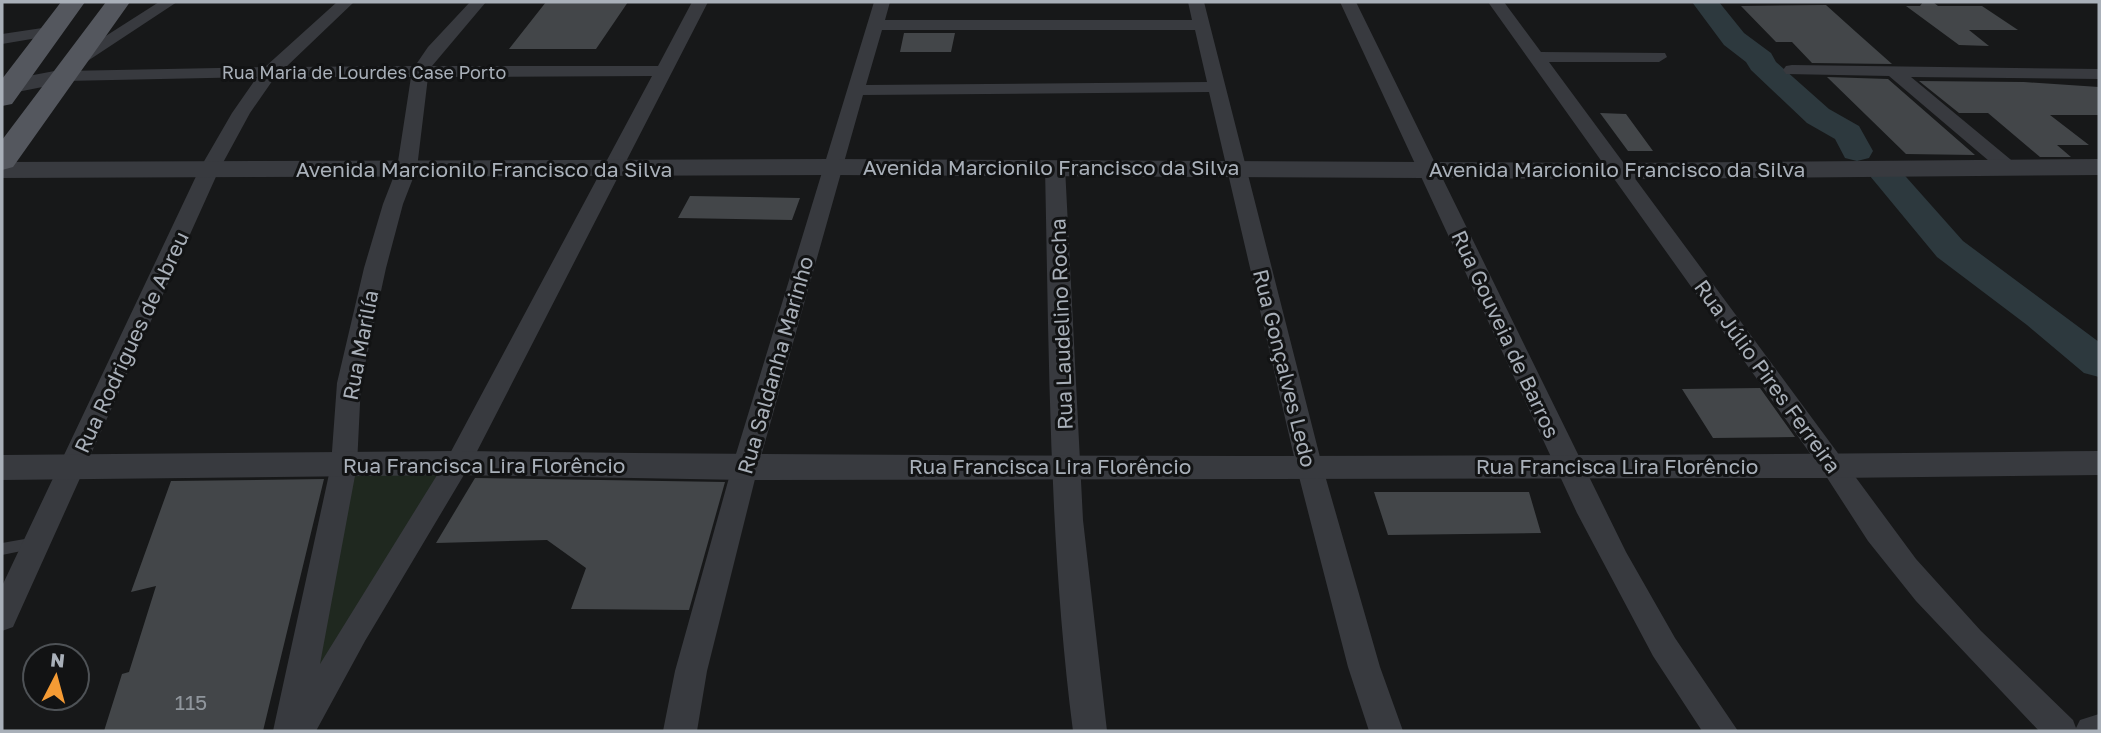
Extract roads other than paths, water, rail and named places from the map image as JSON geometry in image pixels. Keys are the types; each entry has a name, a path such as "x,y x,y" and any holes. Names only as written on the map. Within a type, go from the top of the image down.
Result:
{"main road":[{"path":"4,91 73,2"},
{"path":"2,161 118,2"}],"street":[{"path":"4,91 70,69 169,2"},
{"name":"Rua Rodrigues de Abreu","path":"2,618 209,170 241,113 270,72 346,2"},
{"path":"420,72 434,51 478,2"},
{"path":"299,731 361,621 458,463 700,2"},
{"name":"Rua Saldanha Marinho","path":"680,731 691,671 745,467 881,2"},
{"name":"Rua Gonçalves Ledo","path":"1196,2 1309,465 1364,667 1386,731"},
{"name":"Rua Gouveia de Barros","path":"1348,2 1568,466 1648,620 1693,694 1721,731"},
{"name":"Rua Júlio Pires Ferreira","path":"1496,2 1834,466 1883,540 1991,664 2061,731"},
{"path":"875,25 1201,25"},
{"path":"2,39 49,32"},
{"path":"1535,57 1660,57"},
{"name":"Rua Maria de Lourdes Case Porto","path":"70,69 270,72 663,71"},
{"path":"1792,70 2099,74"},
{"path":"1892,71 2009,168"},
{"name":"Rua Marilía","path":"290,731 344,465 349,383 375,268 393,204 407,168 420,72"},
{"path":"857,90 1216,87"},
{"name":"Rua Laudelino Rocha","path":"1055,167 1066,465 1079,658 1090,731"},
{"name":"Avenida Marcionilo Francisco da Silva","path":"2,170 1236,167 1620,171 2099,167"},
{"name":"Rua Francisca Lira Florêncio","path":"2,468 458,463 745,467 1834,466 2099,463"},
{"path":"2092,731 2099,729"}],"lane":[{"path":"2,549 38,542"}],"waterway":[{"path":"1705,2 1734,39 1761,59 1761,64 1818,116 1848,133 1857,151"},
{"path":"1887,176 1950,249 2099,363"}]}
